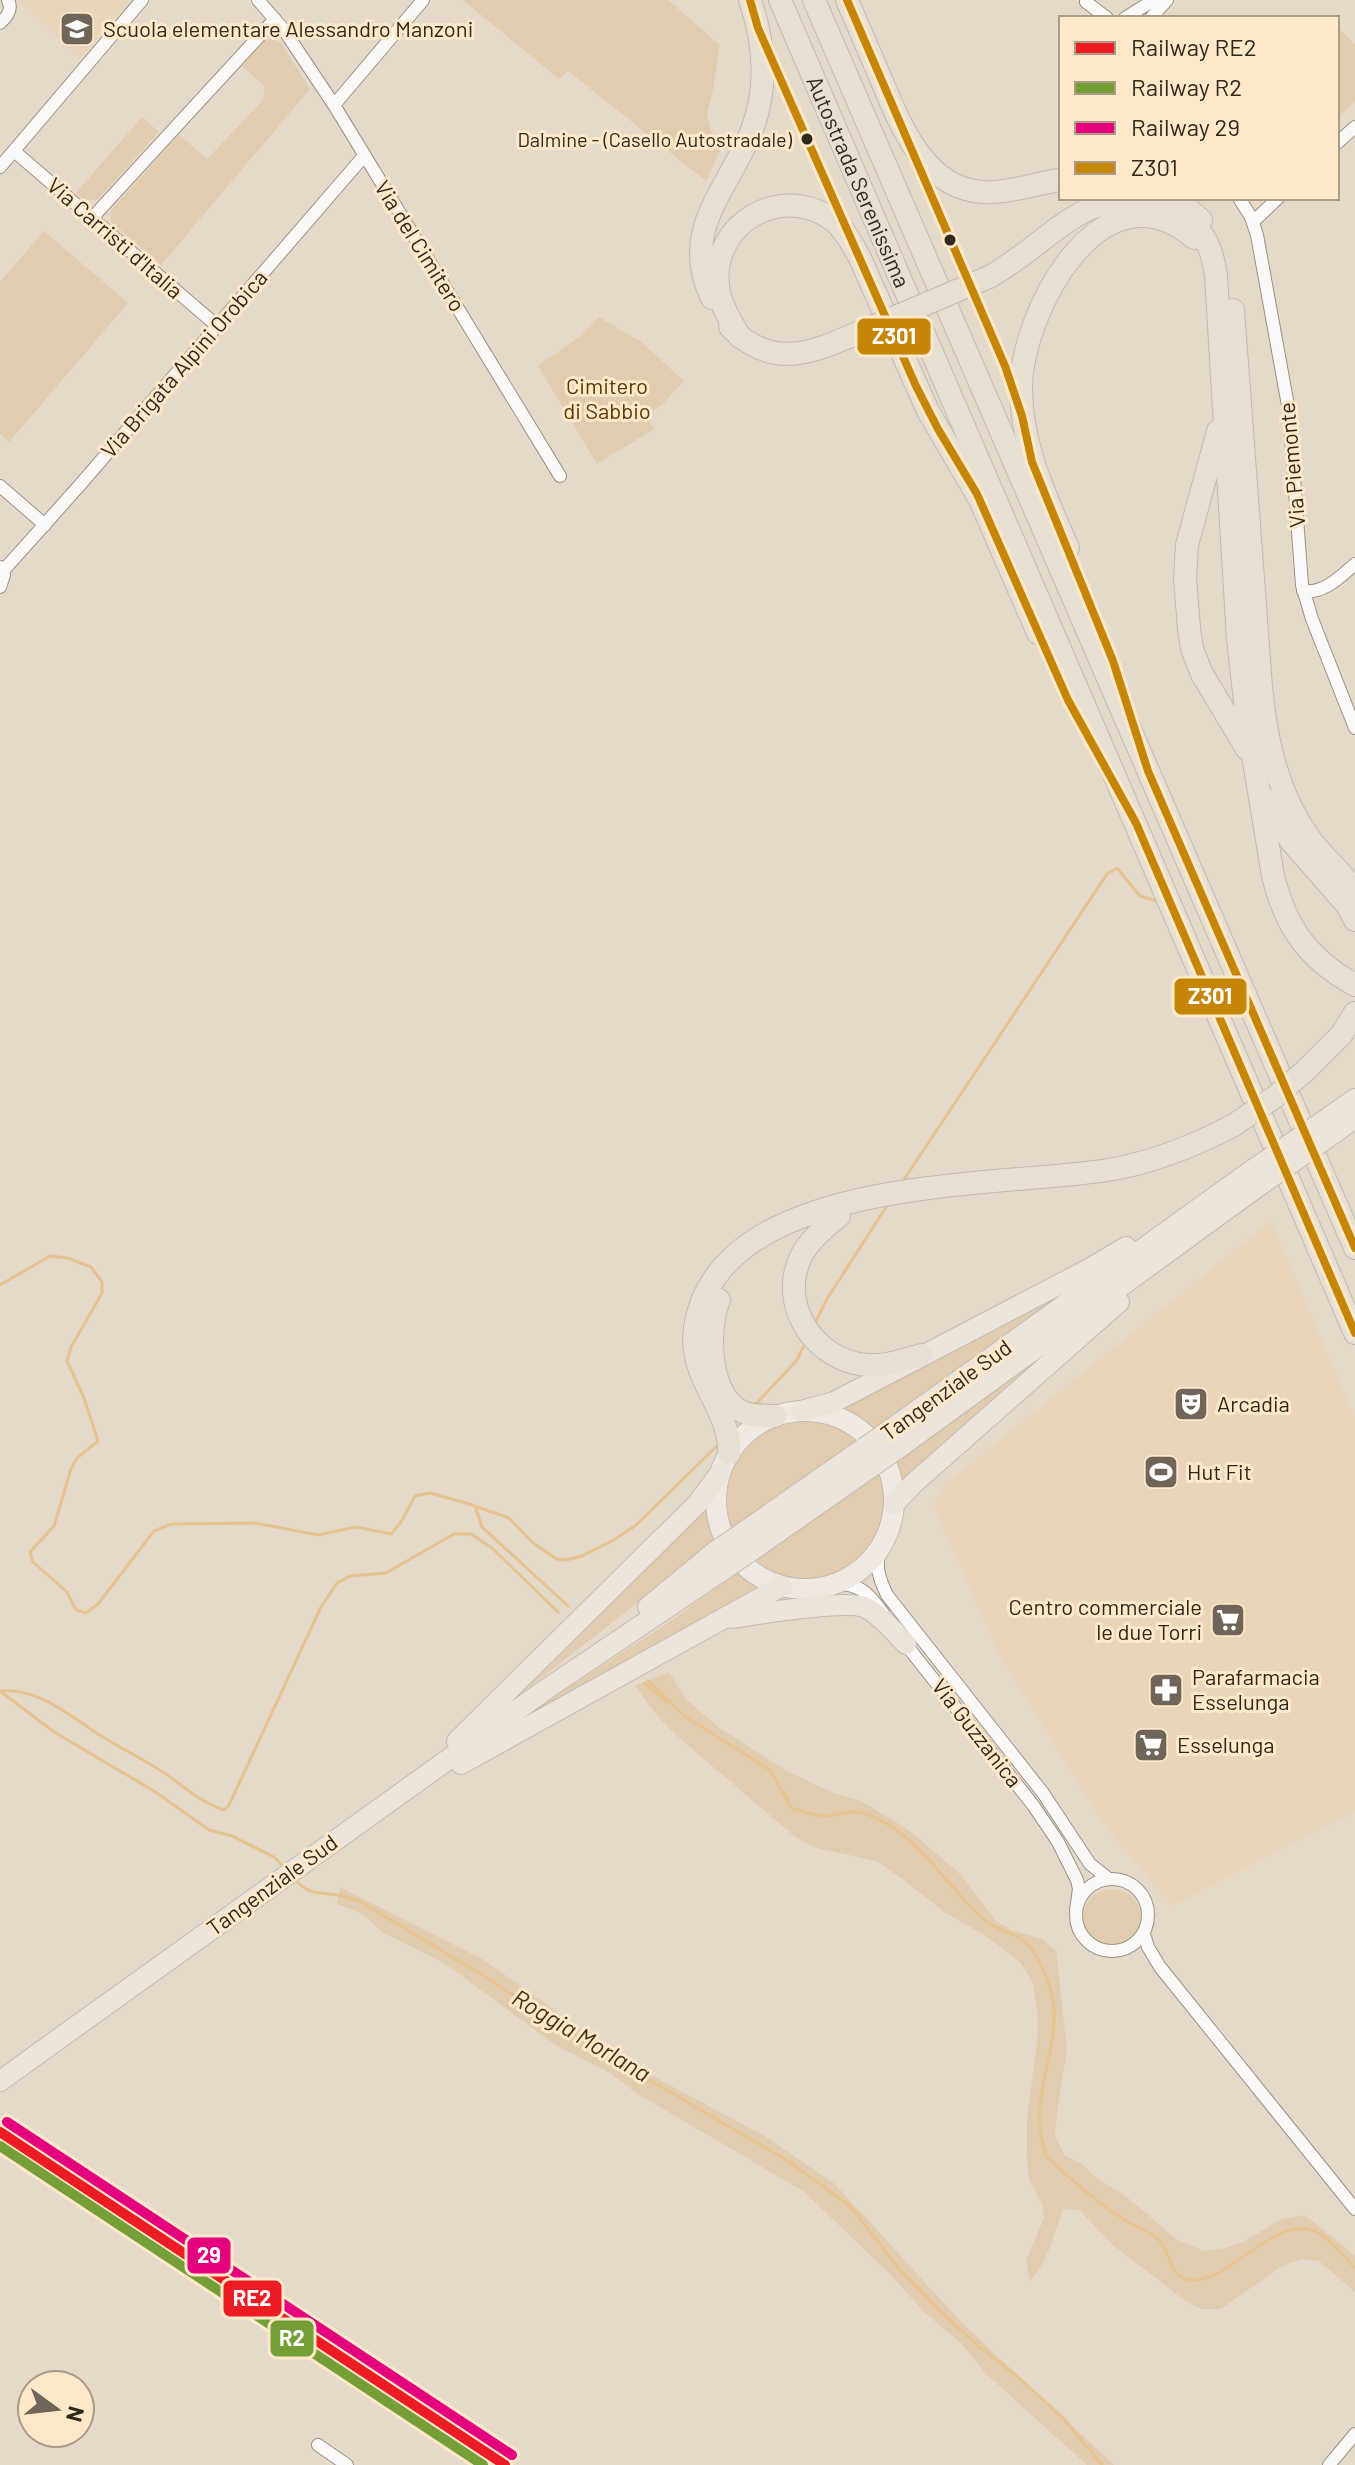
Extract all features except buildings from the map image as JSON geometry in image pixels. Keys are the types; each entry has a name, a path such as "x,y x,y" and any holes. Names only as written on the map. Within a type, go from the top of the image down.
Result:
{"highway":[{"path":"750,0 762,48 758,110 747,140 708,214 700,254 709,293 723,318 740,337 766,352 790,355 812,351 989,277 1062,224 1089,209 1118,200 1158,204 1194,220 1225,259 1231,279 1261,687 1269,744 1277,773 1300,824 1312,843 1355,891"},
{"name":"Autostrada Serenissima","path":"780,0 1355,1333"},
{"name":"Autostrada Serenissima","path":"814,0 1355,1248"},
{"path":"847,0 905,134 936,171 961,186 980,192 1059,180"},
{"path":"1173,200 1186,207 1207,239 1214,262 1236,622 1243,689 1273,876 1279,900 1299,939 1317,959 1355,985"},
{"path":"740,337 722,304 717,278 722,252 731,234 751,216 774,208 804,208 832,220 847,236 859,256 924,403 980,500 1068,700 1136,823"},
{"path":"1148,771 1113,661 1030,455 1022,416 1022,368 1029,333 1048,289 1074,254 1108,225 1130,217 1162,220 1189,233 1214,262"},
{"path":"1223,394 1214,448 1187,545 1185,578 1192,649 1202,674 1244,743 1270,805 1291,841 1347,905 1355,920"},
{"path":"775,1416 742,1412 734,1406 725,1395 714,1366 711,1347 715,1310 732,1278 753,1256 781,1240 839,1216 936,1198 1084,1186 1142,1175 1185,1160 1281,1109 1308,1077 1335,1062 1354,1024"},
{"name":"Tangenziale Sud","path":"0,2081 1257,1177 1331,1125 1354,1114"},
{"path":"420,1779 698,1503 724,1464 729,1443 722,1417 697,1367 695,1329 699,1311 715,1276 736,1255 762,1236 795,1220 837,1206 917,1188 1112,1169 1236,1131"},
{"path":"839,1216 803,1252 795,1276 795,1302 804,1327 820,1347 843,1360 868,1365 921,1355"},
{"path":"801,1411 834,1402 1087,1270 1162,1225 1200,1219"},
{"path":"894,1504 1200,1219"},
{"path":"420,1779 441,1775 782,1586"},
{"path":"717,1621 767,1613 862,1607 906,1644"}],"main road":[{"path":"816,1411 844,1420 868,1437 886,1461 894,1490 887,1535 869,1563 838,1583 820,1588 782,1586 756,1575 727,1543 717,1516 717,1487 724,1464 749,1432 775,1416 816,1411"}],"street":[{"path":"0,23 9,12 8,0"},
{"path":"0,167 142,0"},
{"name":"Via del Cimitero","path":"258,0 275,19 334,105 560,476"},
{"path":"334,105 423,0"},
{"path":"1128,16 1154,0"},
{"path":"1153,16 1167,0"},
{"path":"1085,1 1104,16"},
{"path":"92,218 275,19"},
{"path":"1339,141 1355,127"},
{"name":"Via Carristi d'Italia","path":"14,151 216,325"},
{"name":"Via Brigata Alpini Orobica","path":"0,587 4,580 2,569 45,525 364,156"},
{"name":"Via Piemonte","path":"1240,200 1253,222 1258,241 1289,411 1303,591 1355,728"},
{"path":"1253,222 1276,200"},
{"path":"0,486 45,525"},
{"path":"1303,591 1314,593 1355,564"},
{"name":"Via Guzzanica","path":"880,1549 876,1563 887,1595 1043,1793 1090,1864 1109,1879 1124,1880 1142,1894 1149,1914 1144,1934 1160,1967 1355,2209"},
{"name":"Via Guzzanica","path":"838,1583 862,1588 871,1596 1033,1805 1058,1842 1077,1880 1076,1922 1088,1943 1110,1952 1122,1951 1160,1967"},
{"path":"1076,1910 1087,1889 1109,1879"},
{"path":"1122,1951 1138,1942 1144,1934"},
{"path":"1329,2465 1355,2434"},
{"path":"318,2445 347,2465"}],"shaded area":[{"name":"Scuola elementare Alessandro Manzoni","path":"20,0 130,0 80,59"},
{"path":"1271,1221 1355,1418 1355,1811 1172,1906 1103,1823 999,1654 934,1507 943,1486"}],"green space":[{"path":"463,0 668,0 720,45 707,114 711,131 723,145 706,181 568,71 559,79"},
{"path":"1339,28 1355,45 1355,101 1339,116"},
{"path":"273,39 281,43 310,89 161,265 111,222 111,210 179,135 207,159 263,100 265,86 242,66 264,41"},
{"path":"142,117 159,132 98,199 86,201 76,193"},
{"path":"44,231 128,303 9,442 0,434 0,282"},
{"name":"Cimitero di Sabbio","path":"599,317 640,341 684,381 662,405 646,415 654,429 597,464 538,366 580,336"},
{"path":"1105,1265 873,1433 858,1420 824,1409"},
{"path":"1154,1266 897,1496 889,1461"},
{"path":"805,1417 837,1424 863,1442 881,1468 888,1500 881,1532 863,1558 837,1576 805,1583 773,1576 747,1558 729,1532 722,1500 729,1468 747,1442 773,1424"},
{"path":"715,1486 714,1513 719,1540 481,1724"},
{"path":"741,1570 767,1589 497,1738 544,1703 665,1625"},
{"path":"669,1672 686,1699 718,1727 787,1771 833,1793 861,1801 909,1830 960,1874 996,1921 1012,1930 1042,1939 1056,1951 1067,2050 1055,2136 1065,2156 1082,2164 1095,2177 1127,2197 1177,2240 1204,2251 1243,2242 1282,2219 1305,2215 1355,2256 1355,2292 1319,2261 1301,2259 1282,2266 1221,2309 1202,2309 1188,2303 1113,2245 1079,2210 1063,2209 1046,2255 1030,2281 1026,2261 1044,2218 1042,2204 1029,2180 1027,2159 1027,2118 1038,2017 1033,1983 1020,1962 986,1936 944,1912 876,1861 813,1847 794,1836 676,1735 635,1686"},
{"path":"340,1887 484,1960 630,2064 763,2135 835,2184 961,2322 1114,2465 1087,2465 986,2374 963,2345 924,2312 891,2275 803,2191 636,2093 610,2073 557,2046 444,1963 382,1932 363,1914 337,1904"},
{"path":"1112,1889 1123,1891 1132,1898 1139,1907 1139,1929 1132,1938 1123,1945 1112,1947 1101,1945 1092,1938 1085,1929 1083,1918 1085,1907 1092,1898 1101,1891"}],"waterway":[{"path":"901,1184 1107,874 1117,868 1140,896 1160,902"},
{"path":"815,1323 888,1204"},
{"path":"0,1285 50,1256 68,1258 91,1267 102,1282 102,1293 71,1347 67,1361 84,1398 98,1441 77,1458 54,1526 30,1552 33,1562 67,1592 76,1610 86,1613 98,1604 154,1531 171,1524 255,1523 318,1535 356,1527 391,1534 415,1496 430,1493 509,1518 533,1543 557,1559 582,1556 635,1526 719,1444"},
{"path":"754,1406 797,1360 806,1341"},
{"path":"475,1506 482,1527 568,1606"},
{"path":"0,1691 15,1691 43,1699 159,1769 201,1799 224,1810 321,1607 337,1583 350,1576 386,1573 454,1534 471,1534 492,1548 558,1612"},
{"path":"648,1681 686,1717 770,1770 792,1808 823,1816 857,1812 887,1824 917,1848 986,1921 1028,1944 1045,1974 1054,2006 1040,2116 1046,2156 1107,2208 1156,2237 1179,2275 1192,2280 1207,2278 1272,2238 1288,2230 1304,2229 1324,2237 1355,2268"},
{"path":"644,1683 667,1702"},
{"name":"Roggia Morlana","path":"0,1691 54,1732 154,1791 209,1830 232,1836 274,1857 284,1867"},
{"name":"Roggia Morlana","path":"294,1879 310,1891 359,1901 484,1976 593,2047 788,2161 850,2206 896,2265 936,2307 1064,2419 1102,2465"}],"rail line":[{"name":"29","path":"7,2122 512,2455"},
{"name":"RE2","path":"0,2132 505,2465"},
{"name":"R2","path":"0,2146 483,2465"}],"transit line":[{"name":"Z301","path":"750,0 758,28 916,386 977,494 1068,700 1136,823 1355,1333"},
{"name":"Z301","path":"847,0 1005,366 1022,416 1032,462 1113,661 1148,771 1355,1248"}],"place":[{"name":"Scuola elementare Alessandro Manzoni","path":"77,29"},
{"name":"Dalmine - (Casello Autostradale)","path":"807,139"},
{"name":"Arcadia","path":"1191,1404"},
{"name":"Hut Fit","path":"1161,1472"},
{"name":"Centro commerciale le due Torri","path":"1228,1620"},
{"name":"Parafarmacia Esselunga","path":"1166,1690"},
{"name":"Esselunga","path":"1151,1745"}]}
